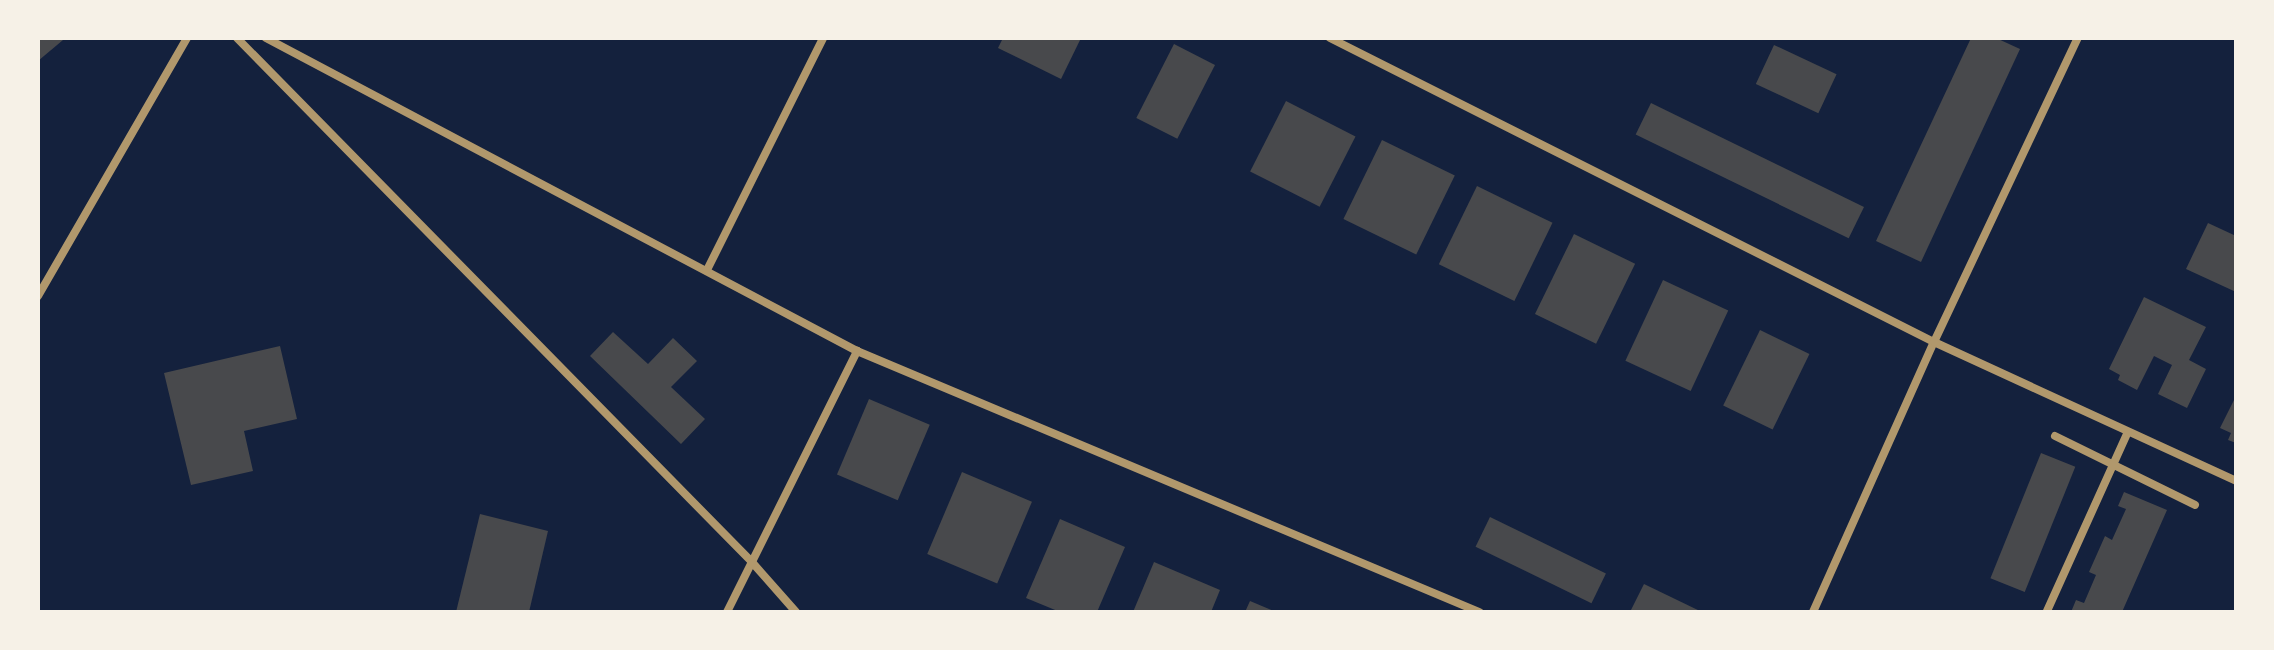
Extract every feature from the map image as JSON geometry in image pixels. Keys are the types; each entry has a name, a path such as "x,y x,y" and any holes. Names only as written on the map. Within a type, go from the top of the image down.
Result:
{"street":[{"path":"38,296 187,38"},
{"path":"237,38 751,561 796,612"},
{"path":"266,38 857,351 1479,612"},
{"path":"707,270 823,38"},
{"path":"1330,38 1934,342 2236,481"},
{"path":"1813,612 1934,342 2078,38"},
{"path":"727,612 857,351"},
{"path":"2047,611 2128,432"},
{"path":"2055,436 2195,505"}],"building":[{"path":"38,38 61,38 63,40 38,61"},
{"path":"1003,38 1081,38 1061,79 998,48"},
{"path":"1971,38 1996,38 2020,49 1921,262 1876,241"},
{"path":"1174,44 1215,65 1177,139 1136,118"},
{"path":"1774,45 1837,74 1818,113 1756,84"},
{"path":"1286,101 1355,136 1320,207 1250,171"},
{"path":"1651,103 1864,207 1849,238 1636,134"},
{"path":"1382,140 1455,176 1416,255 1343,219"},
{"path":"1477,186 1552,223 1514,301 1439,264"},
{"path":"2208,223 2236,236 2236,292 2186,269"},
{"path":"1574,234 1635,264 1596,344 1535,314"},
{"path":"1663,280 1728,310 1691,391 1625,361"},
{"path":"2144,297 2206,327 2189,360 2206,369 2187,408 2158,394 2172,365 2154,356 2137,390 2118,380 2120,375 2109,369"},
{"path":"1760,330 1809,354 1773,430 1723,405"},
{"path":"613,332 648,364 673,338 697,361 671,387 705,419 681,444 590,356"},
{"path":"280,346 297,419 244,431 253,471 191,485 164,373"},
{"path":"2236,396 2236,443 2228,440 2231,433 2220,428"},
{"path":"869,399 930,425 898,500 837,474"},
{"path":"2041,453 2075,467 2025,592 1990,578"},
{"path":"962,472 1032,502 997,584 927,554"},
{"path":"2124,492 2167,510 2122,612 2071,612 2076,600 2084,603 2096,575 2089,572 2105,536 2112,540 2126,509 2118,506"},
{"path":"480,514 548,531 529,612 456,612"},
{"path":"1490,517 1606,574 1591,603 1476,547"},
{"path":"1060,519 1125,547 1097,612 1060,612 1026,598"},
{"path":"1154,562 1220,590 1211,612 1133,612"},
{"path":"1644,584 1702,612 1630,612"},
{"path":"1250,601 1276,612 1245,612"}]}
